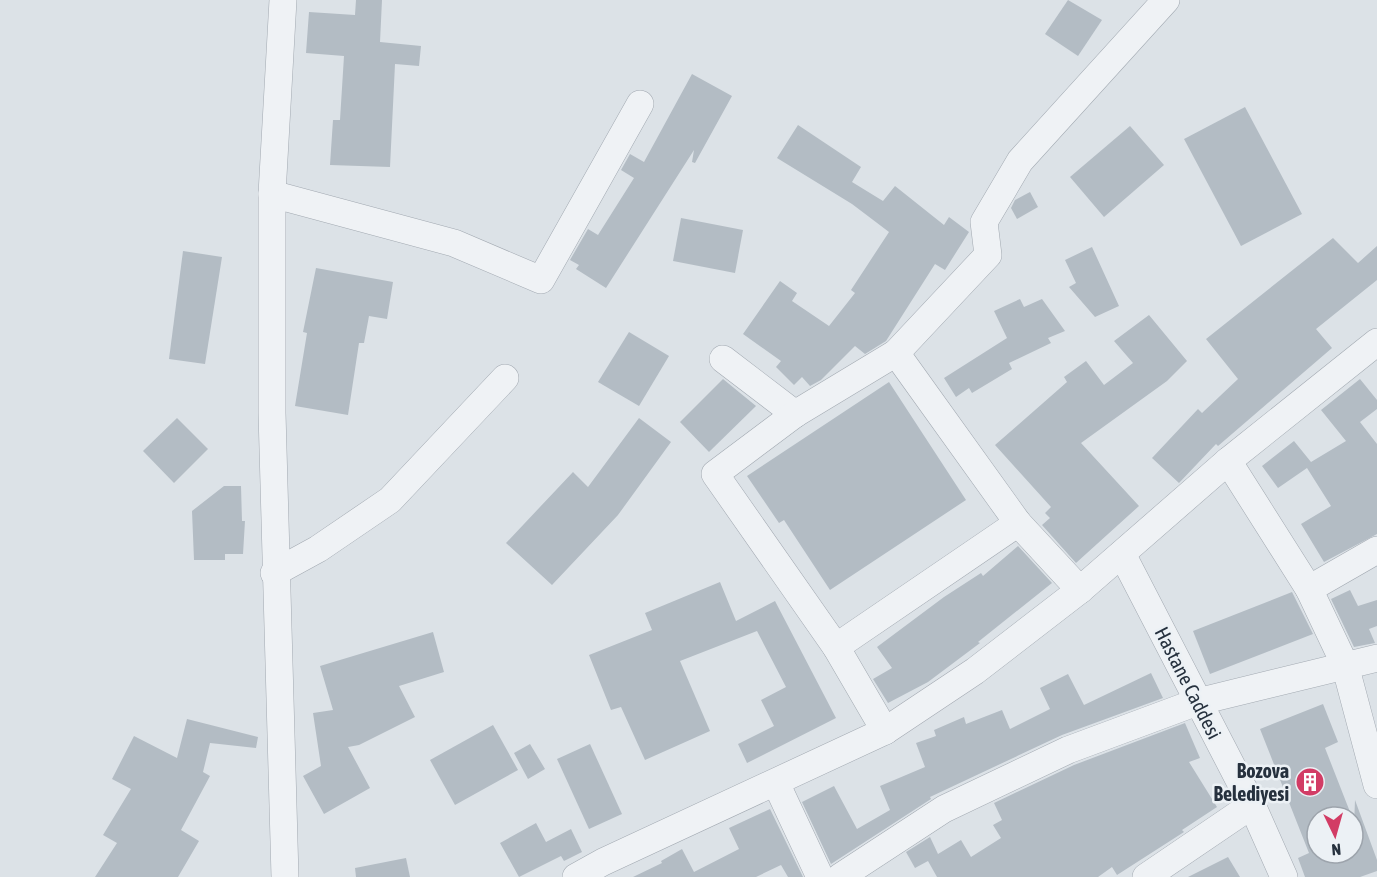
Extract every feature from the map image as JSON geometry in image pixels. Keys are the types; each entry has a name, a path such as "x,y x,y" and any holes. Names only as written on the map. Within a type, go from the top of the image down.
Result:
{"street":[{"path":"283,0 272,194 274,573 285,877"},
{"path":"885,731 836,647 715,474 795,414 896,353 988,255 984,222 1020,161 1166,0"},
{"path":"272,194 454,243 541,280 640,104"},
{"path":"576,877 608,869 776,783 885,731 975,671 1080,590 1228,461 1377,342"},
{"path":"896,353 1018,523 1080,590"},
{"path":"723,358 795,414"},
{"path":"274,573 318,549 390,500 505,378"},
{"path":"1228,461 1309,589 1345,665 1377,785"},
{"path":"836,647 1018,523"},
{"path":"1309,589 1377,550"},
{"name":"Hastane Caddesi","path":"1122,555 1252,805 1284,877"},
{"path":"840,877 944,809 1068,750 1197,702 1377,658"},
{"path":"776,783 820,877"},
{"path":"1146,877 1252,805"}],"building":[{"path":"356,0 382,0 380,42 421,46 419,66 395,64 390,167 330,165 333,120 340,120 344,56 306,53 309,12 355,15"},
{"path":"1068,0 1102,20 1078,56 1045,34"},
{"path":"692,74 732,96 695,163 692,162 694,150 606,288 576,269 579,265 570,260 588,229 598,235 634,178 621,170 630,154 644,162"},
{"path":"1245,107 1302,214 1241,246 1184,139"},
{"path":"798,125 861,167 852,182 883,201 895,186 944,225 949,217 969,232 945,270 935,264 886,341 865,354 855,346 821,380 810,386 802,377 794,385 776,367 781,361 743,334 780,281 797,293 792,301 829,326 855,293 851,290 889,232 852,204 777,158"},
{"path":"1130,126 1164,165 1104,217 1070,177"},
{"path":"1030,192 1038,207 1017,219 1011,208 1015,200"},
{"path":"681,218 743,230 735,273 673,261"},
{"path":"1333,238 1358,263 1377,246 1377,280 1316,329 1332,348 1218,446 1216,444 1179,483 1152,458 1198,409 1202,413 1238,379 1206,339"},
{"path":"1092,247 1119,306 1095,317 1069,287 1076,283 1065,260"},
{"path":"183,251 222,257 205,364 169,359"},
{"path":"316,268 393,282 387,319 369,316 364,343 359,343 348,415 295,406 307,333 303,332"},
{"path":"1020,299 1024,307 1042,299 1065,331 1048,338 1051,343 1009,363 1012,369 972,393 969,388 956,397 944,378 1007,338 994,311"},
{"path":"1149,315 1187,361 1167,381 1081,443 1139,506 1076,563 1042,525 1050,518 1045,513 1051,507 995,445 1067,382 1064,377 1086,361 1104,385 1133,363 1114,341"},
{"path":"629,332 669,356 639,406 598,382"},
{"path":"723,379 756,406 709,452 680,422"},
{"path":"1360,379 1377,400 1377,409 1360,422 1377,444 1377,534 1324,562 1301,524 1331,506 1307,468 1278,488 1262,466 1294,441 1311,462 1346,441 1321,410"},
{"path":"889,382 966,500 830,590 784,520 779,523 747,476"},
{"path":"177,418 208,449 174,483 143,451"},
{"path":"639,418 671,442 618,515 552,585 506,543 573,472 588,487"},
{"path":"224,486 241,486 242,521 245,521 243,554 225,554 225,560 194,560 192,511"},
{"path":"1018,546 1052,583 978,642 980,643 928,682 888,703 873,679 892,668 877,647 944,597 981,573 983,576"},
{"path":"720,582 736,621 775,601 836,718 747,763 738,744 774,726 761,700 786,687 757,631 680,661 710,731 645,760 621,707 611,710 589,655 652,630 645,613"},
{"path":"1350,590 1358,606 1377,600 1377,626 1369,629 1375,643 1354,647 1331,599"},
{"path":"1292,592 1313,634 1210,674 1193,631"},
{"path":"433,632 444,672 399,686 415,717 359,745 348,747 370,788 324,814 303,776 321,766 313,713 333,710 320,666"},
{"path":"1151,673 1163,698 1062,735 930,797 931,799 831,864 802,802 834,786 857,829 890,810 880,786 925,767 916,743 936,736 934,730 964,717 966,724 1002,710 1010,729 1050,709 1040,688 1068,674 1084,705"},
{"name":"Bozova Belediyesi","path":"1323,704 1338,742 1325,748 1347,805 1305,805 1305,843 1260,729"},
{"path":"187,719 258,737 256,748 210,743 203,772 210,776 181,830 199,841 178,877 95,877 117,843 103,835 131,789 112,779 134,736 177,758"},
{"path":"1185,723 1200,758 1189,762 1217,807 1182,830 1184,832 1117,875 1112,867 1098,877 937,877 928,861 915,868 906,852 930,837 938,854 961,840 971,857 1001,838 993,825 1002,820 994,803 1074,765"},
{"path":"493,725 518,770 455,805 430,760"},
{"path":"530,744 545,769 528,779 514,753"},
{"path":"590,744 622,814 589,829 557,759"},
{"path":"770,809 803,877 788,877 781,865 756,877 633,877 662,863 661,861 682,849 694,872 739,849 729,828"},
{"path":"536,823 546,842 571,829 582,852 564,861 561,856 519,877 500,843"},
{"name":"Bozova Belediyesi","path":"1365,827 1377,860 1377,871 1360,877 1305,877 1298,858 1305,855 1305,865 1365,865"},
{"path":"1228,857 1240,877 1188,877"},
{"path":"406,858 410,877 356,877 355,868"}],"place":[{"name":"Bozova Belediyesi","path":"1310,782"}]}
